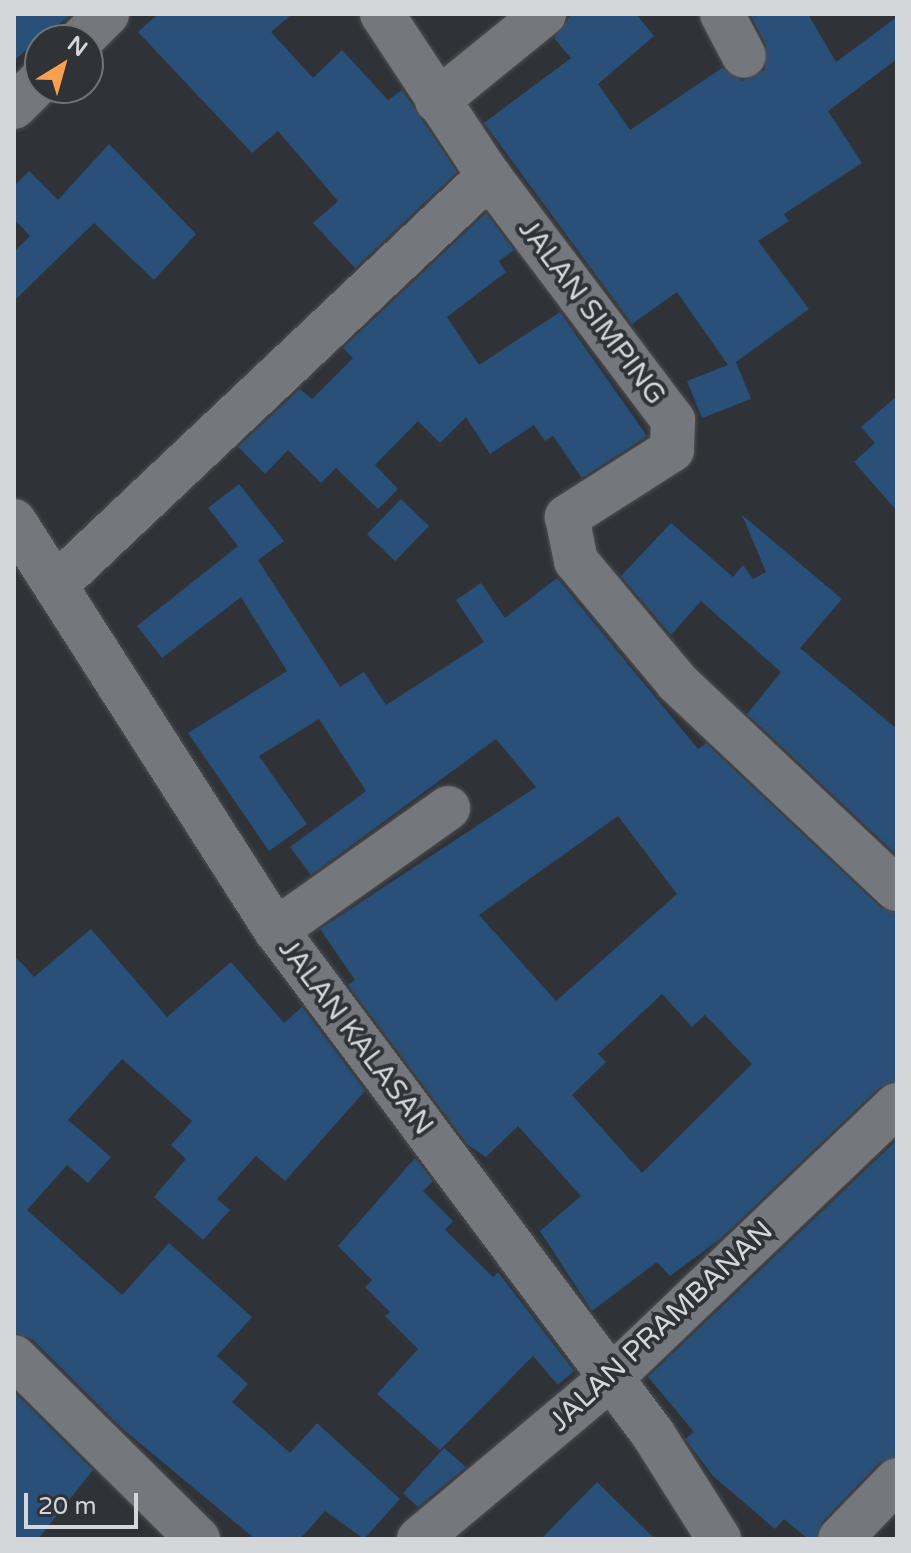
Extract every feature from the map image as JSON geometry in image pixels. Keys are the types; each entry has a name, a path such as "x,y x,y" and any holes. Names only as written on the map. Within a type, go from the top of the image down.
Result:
{"street":[{"name":"JALAN SIMPING","path":"382,14 489,176 673,420 672,450 570,543 677,682 897,889"},
{"path":"437,101 544,14"},
{"path":"722,14 744,56"},
{"path":"58,583 489,176"},
{"name":"JALAN KALASAN","path":"14,521 124,684 276,930 612,1377 719,1539"},
{"path":"276,930 448,808"},
{"name":"JALAN PRAMBANAN","path":"419,1539 612,1377 897,1105"},
{"path":"14,1357 198,1539"},
{"path":"840,1539 897,1480"}],"building":[{"path":"14,14 72,14 59,24 24,24 24,52 14,60"},
{"path":"158,14 292,14 271,32 313,78 342,50 388,100 402,90 457,172 355,268 313,223 338,201 278,131 252,153 138,32"},
{"path":"572,14 636,14 654,36 598,84 630,130 722,68 742,81 765,70 766,45 750,14 808,14 836,62 897,17 897,59 828,111 862,163 784,214 789,221 758,241 809,309 736,362 751,399 702,418 687,381 728,365 677,292 632,324 484,123 571,58 554,38"},
{"path":"109,144 196,234 154,280 94,223 14,301 14,252 30,236 14,219 14,186 29,171 58,200"},
{"path":"486,213 514,250 499,261 506,272 447,317 479,365 560,312 647,436 582,478 553,436 545,441 534,425 490,454 466,417 440,443 418,421 375,465 398,489 378,509 336,468 321,483 288,450 265,474 238,447 300,389 312,399 353,358 343,348"},
{"path":"897,396 897,511 854,462 875,443 861,427"},
{"path":"239,484 284,541 258,560 340,687 364,672 386,705 484,642 456,600 481,583 505,618 557,578 698,749 706,743 880,907 897,913 897,1081 880,1087 720,1239 670,1276 657,1262 592,1311 540,1231 581,1196 518,1126 486,1157 468,1145 348,985 355,980 320,929 536,787 496,739 311,875 290,847 366,791 319,719 259,756 307,824 269,851 188,733 287,671 241,597 162,658 137,626 238,546 208,508","holes":["618,816 677,894 556,1001 479,915","662,994 692,1027 705,1015 752,1064 642,1173 572,1095 606,1062 598,1054"]},
{"path":"401,499 429,526 395,561 367,534"},
{"path":"742,515 842,599 800,648 897,729 897,855 747,714 781,672 701,601 671,635 621,576 671,523 733,577 743,565 753,579 766,572"},
{"path":"91,929 167,1017 231,962 284,1023 302,1007 365,1091 285,1181 256,1156 217,1199 230,1210 203,1240 154,1197 186,1159 171,1145 192,1121 122,1059 68,1120 111,1157 88,1183 67,1165 27,1210 122,1295 169,1243 252,1317 217,1356 248,1384 232,1402 290,1453 317,1423 400,1499 364,1539 325,1511 300,1539 255,1539 124,1430 32,1339 14,1333 14,955 34,977"},
{"path":"897,1140 897,1456 879,1463 822,1522 816,1539 808,1539 784,1519 775,1529 713,1476 685,1439 694,1432 648,1377"},
{"path":"415,1158 433,1181 423,1191 453,1221 445,1230 493,1277 498,1272 574,1371 558,1385 533,1356 440,1450 377,1394 418,1349 385,1316 390,1312 365,1287 372,1280 338,1246"},
{"path":"14,1392 93,1470 38,1539 14,1539"},
{"path":"444,1448 466,1467 418,1507 403,1493"},
{"path":"597,1482 655,1539 541,1539"}]}
